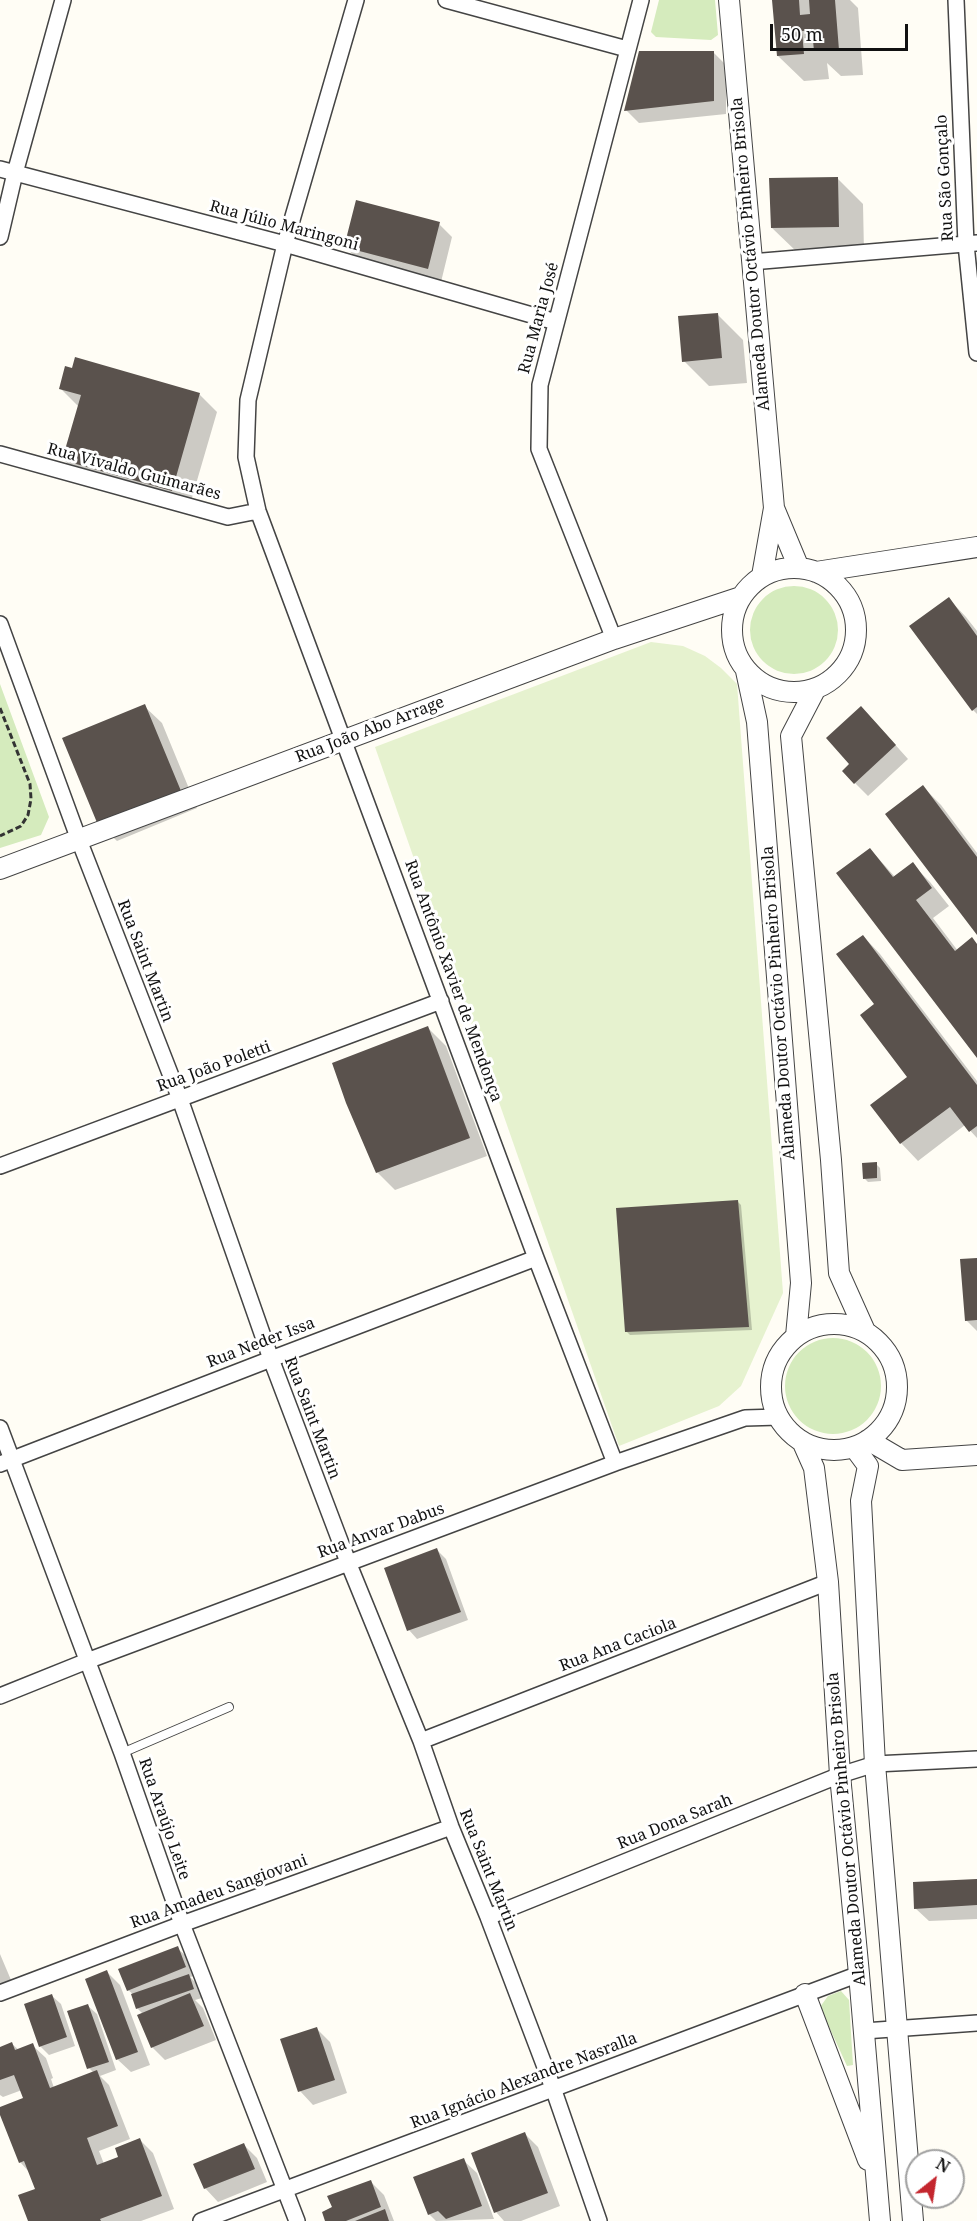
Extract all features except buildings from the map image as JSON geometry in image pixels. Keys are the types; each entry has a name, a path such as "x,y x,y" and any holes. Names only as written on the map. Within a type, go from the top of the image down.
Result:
{"street":[{"path":"0,237 8,171 63,0"},
{"name":"Rua Antônio Xavier de Mendonça","path":"356,0 285,244 248,400 246,457 258,511 536,1258 615,1463"},
{"path":"446,0 627,49"},
{"name":"Rua Maria José","path":"614,639 539,449 540,385 640,0"},
{"name":"Alameda Doutor Octávio Pinheiro Brisola","path":"729,0 774,508 762,576 750,585 741,597 733,615 731,635 736,654 746,670 761,683 778,690 798,692 816,688 835,677 848,661 855,640 855,619 848,599 834,583 807,570 774,508"},
{"name":"Rua São Gonçalo","path":"956,0 977,353"},
{"name":"Rua Júlio Maringoni","path":"8,171 285,244 556,322"},
{"path":"751,262 972,243"},
{"name":"Rua Vivaldo Guimarães","path":"0,454 228,517 258,511"},
{"path":"762,576 780,569 807,570 977,547"},
{"name":"Rua João Abo Arrage","path":"0,869 614,639 741,597"},
{"name":"Rua Saint Martin","path":"0,624 79,840 180,1099 271,1359 348,1562 421,1740 451,1827 489,1917 553,2088 599,2221"},
{"name":"Alameda Doutor Octávio Pinheiro Brisola","path":"746,670 757,722 801,1283 796,1336"},
{"name":"Alameda Doutor Octávio Pinheiro Brisola","path":"802,1441 819,1448 836,1450 861,1444 885,1426 895,1407 898,1385 893,1364 882,1345 865,1331 839,1273 830,1148 791,736 816,688"},
{"name":"Rua João Poletti","path":"0,1166 441,1001"},
{"name":"Rua Neder Issa","path":"6,1462 536,1258"},
{"path":"779,1417 774,1404 772,1377 782,1351 796,1336 826,1324 846,1325 865,1331"},
{"name":"Alameda Doutor Octávio Pinheiro Brisola","path":"779,1417 802,1441 814,1468 828,1582 840,1775 880,2221"},
{"name":"Rua Anvar Dabus","path":"0,1696 348,1562 615,1463 745,1418 779,1417"},
{"name":"Rua Araújo Leite","path":"0,1428 6,1462 87,1661 182,1924 297,2221"},
{"path":"861,1444 902,1460 977,1455"},
{"name":"Alameda Doutor Octávio Pinheiro Brisola","path":"861,1444 868,1466 861,1501 875,1764 913,2221"},
{"name":"Rua Ana Caciola","path":"421,1740 828,1582"},
{"name":"Rua Dona Sarah","path":"489,1917 840,1775 875,1764 977,1759"},
{"name":"Rua Amadeu Sangiovani","path":"0,1993 182,1924 451,1827"},
{"name":"Rua Ignácio Alexandre Nasralla","path":"201,2221 859,1974"},
{"path":"805,1994 876,2181"},
{"path":"864,2031 977,2023"}],"lane":[{"path":"122,1753 229,1707"}],"path":[{"path":"0,708 30,784 32,799 28,815 21,826 0,836"}],"green space":[{"path":"659,0 715,0 718,35 711,40 656,37 651,32"},
{"path":"794,586 811,590 825,599 834,613 838,630 834,647 825,661 811,670 794,674 777,670 763,661 754,647 750,630 754,613 763,599 777,590"},
{"path":"651,642 683,646 705,656 737,684 783,1293 741,1386 719,1406 619,1446 375,747"},
{"path":"0,684 49,817 41,835 0,848"},
{"path":"833,1338 851,1341 867,1352 878,1368 881,1386 878,1404 867,1420 851,1431 833,1434 815,1431 799,1420 788,1404 785,1386 788,1368 799,1352 815,1341"},
{"path":"841,1991 849,2000 853,2065 847,2066 820,2007 828,1996"}]}
